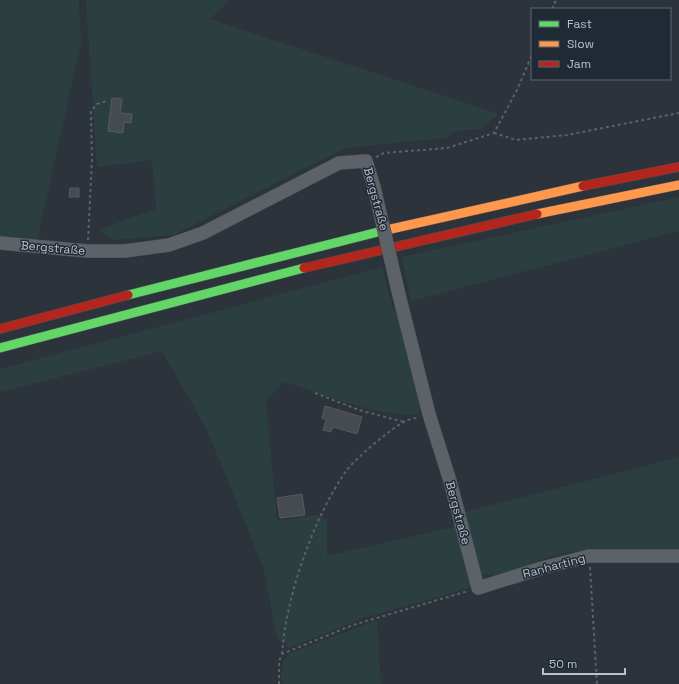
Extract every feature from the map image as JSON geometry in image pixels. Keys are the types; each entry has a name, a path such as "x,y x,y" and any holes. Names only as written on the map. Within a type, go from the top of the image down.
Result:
{"highway":[{"path":"0,329 268,259 577,186 679,167"},
{"path":"0,348 272,276 418,240 579,203 679,185"}],"street":[{"name":"Bergstraße","path":"0,243 87,251 125,251 169,245 203,233 339,163 366,161 374,187 429,414 450,481 478,588"},
{"name":"Ranharting","path":"478,588 542,568 589,556 679,556"}],"path":[{"path":"494,133 531,57"},
{"path":"87,251 92,159 91,111 97,104 107,101"},
{"path":"366,161 384,153 447,148 494,133 516,140 560,135 679,113"},
{"path":"278,684 279,661 282,654 284,628 296,581 311,539 330,497 347,470 373,446 404,422 359,410 315,393"},
{"path":"589,556 597,684"},
{"path":"282,654 353,624 478,588"}],"green space":[{"path":"0,0 79,0 81,43 37,241 0,238"},
{"path":"86,0 230,0 210,19 499,114 481,129 455,131 446,138 345,148 174,235 114,240 97,230 156,209 152,160 97,167"},
{"path":"679,197 679,231 411,301 402,257"},
{"path":"382,267 394,312 400,311 424,404 418,414 386,412 351,404 284,382 266,401 277,521 317,515 327,520 327,556 453,527 455,520 473,583 466,589 363,618 289,648 277,638 263,566 207,430 162,351 0,392 0,369"},
{"path":"679,457 679,553 588,550 560,554 500,574 478,574 465,512"},
{"path":"377,620 381,684 282,684 282,665 288,654"}],"building":[{"path":"112,98 122,99 120,113 132,114 131,123 124,122 123,133 108,131"},
{"path":"70,188 79,188 79,197 69,197"},
{"path":"325,406 362,417 357,434 333,427 331,432 323,430 326,420 322,418"},
{"path":"302,494 305,515 280,518 277,498"}],"traffic: fast":[{"path":"128,295 382,231"},
{"path":"0,348 304,268"}],"traffic: slow":[{"path":"537,214 679,185"},
{"path":"382,231 583,186"}],"traffic: jam":[{"path":"583,186 679,167"},
{"path":"304,268 537,214"},
{"path":"0,329 128,295"}]}
